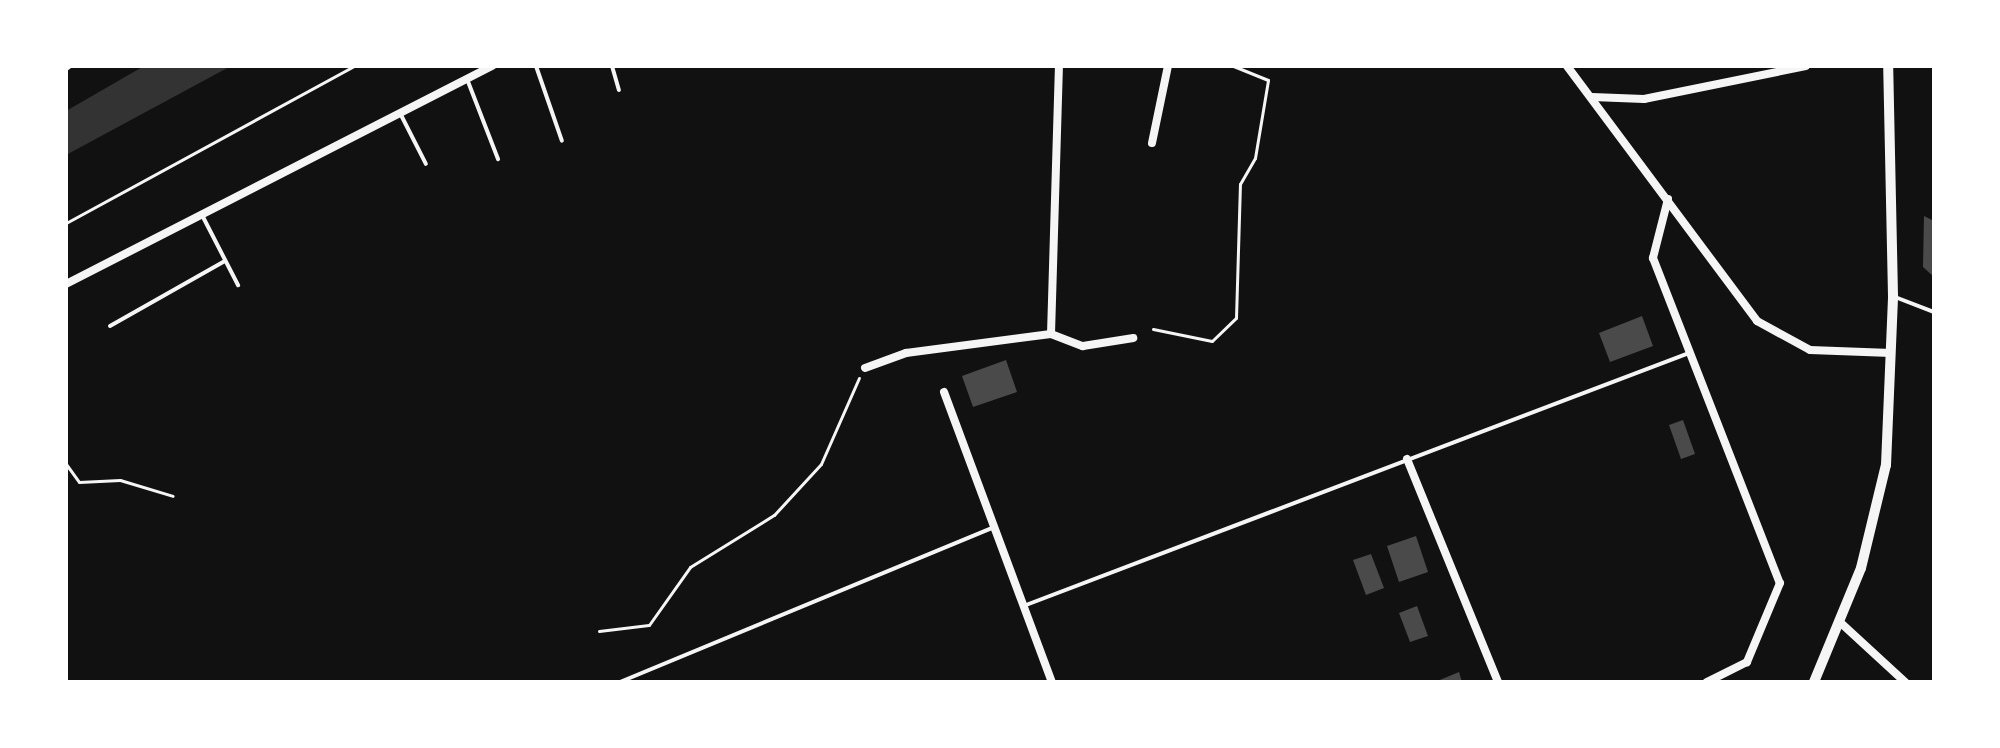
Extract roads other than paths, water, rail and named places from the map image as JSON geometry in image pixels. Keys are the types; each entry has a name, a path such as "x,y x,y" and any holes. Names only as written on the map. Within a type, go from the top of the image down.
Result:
{"street":[{"path":"66,284 492,66"},
{"path":"1051,334 1059,66"},
{"path":"1152,143 1168,66"},
{"path":"1567,66 1757,321 1787,343 1824,353 1891,353"},
{"path":"1592,97 1644,99 1806,66"},
{"path":"1814,682 1842,624 1886,465 1893,296 1888,66"},
{"path":"1668,199 1653,258 1780,583 1747,662 1707,682"},
{"path":"865,368 906,353 1051,334 1083,346 1133,338"},
{"path":"944,392 1052,682"},
{"path":"1407,459 1498,682"},
{"path":"1842,624 1905,682"}],"lane":[{"path":"536,66 562,141"},
{"path":"612,66 619,90"},
{"path":"467,79 498,159"},
{"path":"400,113 426,164"},
{"path":"202,215 238,285"},
{"path":"110,326 225,261"},
{"path":"1893,296 1934,312"},
{"path":"1024,606 1689,353"},
{"path":"620,682 994,527"}]}
